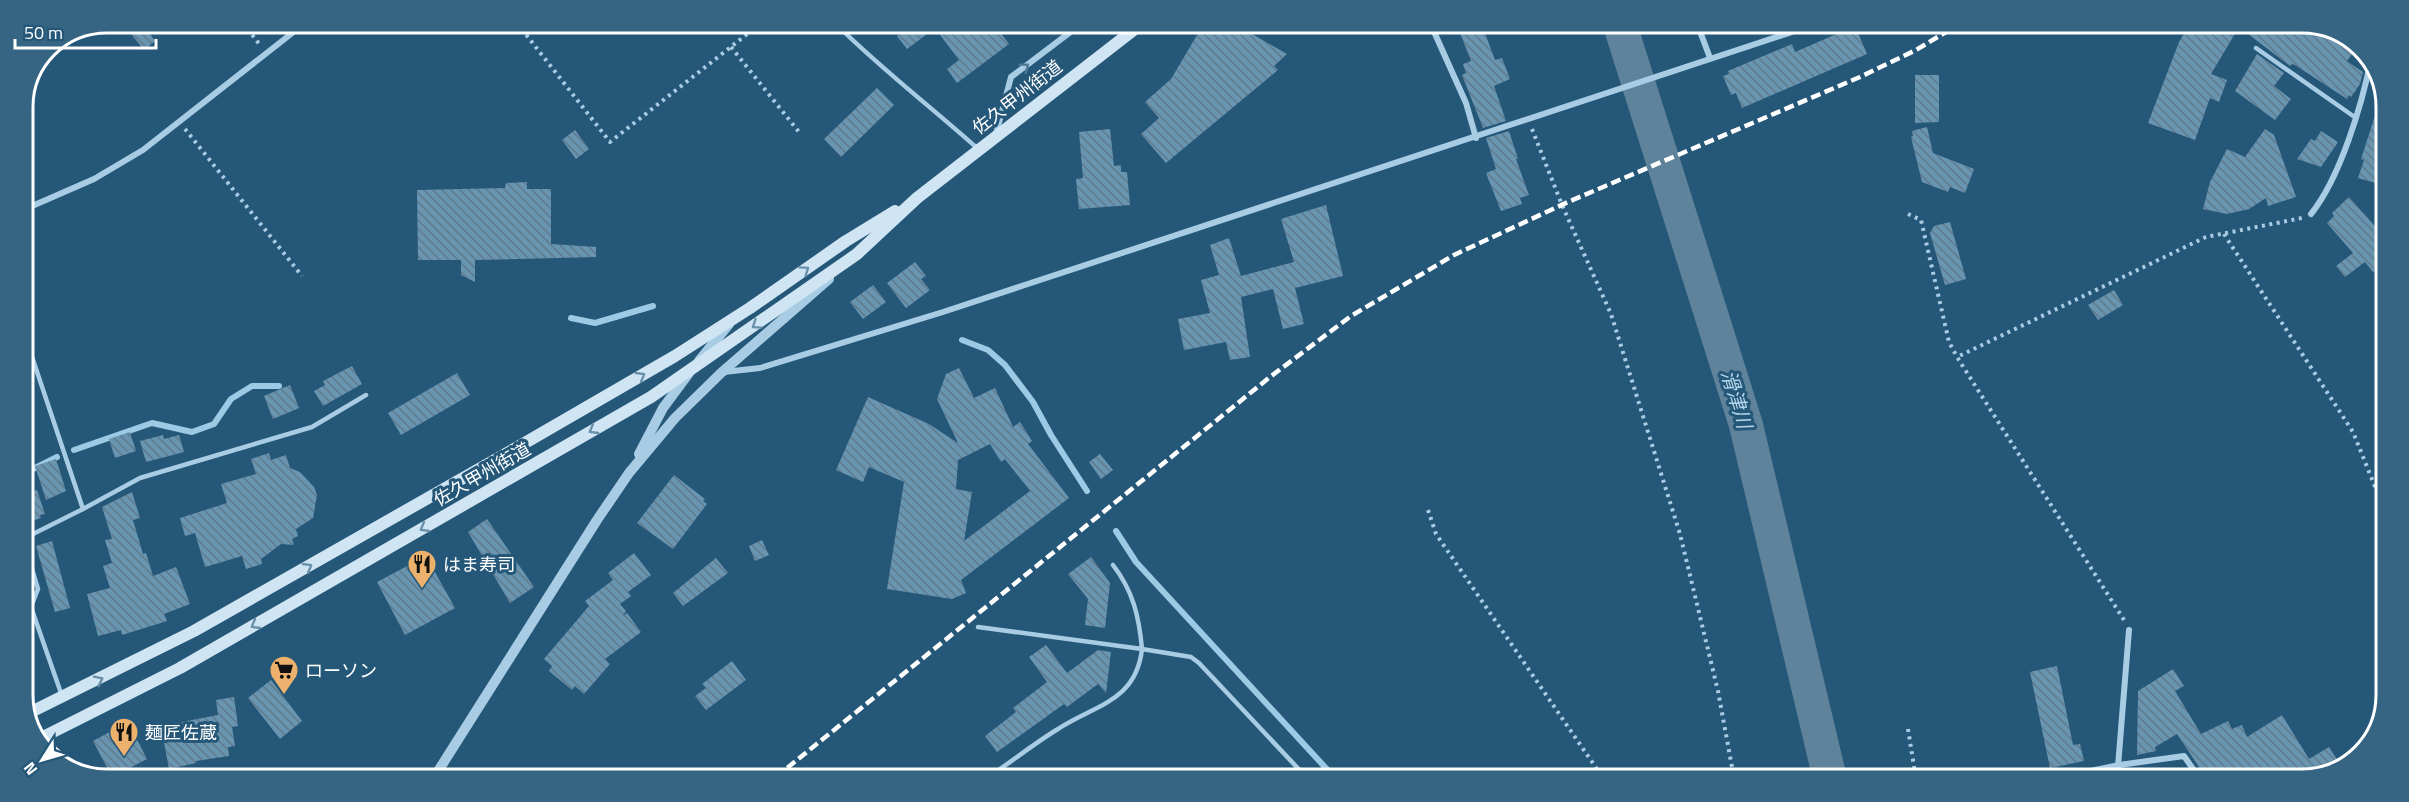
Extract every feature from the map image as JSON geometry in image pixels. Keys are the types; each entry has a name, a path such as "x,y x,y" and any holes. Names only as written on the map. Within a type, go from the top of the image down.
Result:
{"main road":[{"name":"佐久甲州街道","path":"58,730 180,668 640,403 690,371 857,254 917,198 1130,33"},
{"name":"佐久甲州街道","path":"34,711 204,625 675,356 846,242 917,198"}],"street":[{"path":"33,206 94,179 127,161 292,33"},
{"path":"995,137 1011,77 1069,33"},
{"path":"1435,33 1466,103 1476,138"},
{"path":"1701,33 1710,58"},
{"path":"721,373 760,368 845,343 1476,138 1788,33"},
{"path":"2311,214 2324,198 2356,118 2368,74"},
{"path":"629,472 675,418 721,373 857,254"},
{"path":"439,769 629,472 663,408 732,319"},
{"path":"2118,769 2129,630"},
{"path":"2100,769 2184,756 2192,769"}],"lane":[{"path":"845,33 867,55 923,100 979,150"},
{"path":"2256,48 2356,118"},
{"path":"33,360 83,509"},
{"path":"33,534 140,478 312,427 366,395"},
{"path":"1000,769 1060,728 1107,704 1132,678 1140,665 1142,649 1140,624 1134,599 1125,580 1113,564"},
{"path":"33,572 38,589 33,602"},
{"path":"33,613 63,697"},
{"path":"978,627 1191,657 1298,769"}],"path":[{"path":"251,33 266,53"},
{"path":"525,33 610,142 749,33"},
{"path":"731,47 799,132"},
{"path":"1531,118 1562,205 1611,314 1680,534 1718,691 1732,769"},
{"path":"179,121 302,276"},
{"path":"1908,214 1921,220 1949,342 2121,612 2129,630"},
{"path":"1958,357 2206,237 2297,219 2311,214"},
{"path":"2224,234 2353,432 2376,489"},
{"path":"1428,510 1436,534 1598,769"},
{"path":"1908,729 1914,769"}],"building":[{"path":"149,33 155,41 144,50 132,35"},
{"path":"901,33 928,33 907,49 897,36"},
{"path":"939,33 1001,33 1009,44 957,83 947,69 959,60"},
{"path":"1198,33 1250,33 1287,54 1274,66 1278,70 1166,163 1141,134 1159,118 1145,102 1171,79"},
{"path":"1460,33 1485,33 1495,60 1502,58 1510,79 1494,86 1506,121 1483,128 1462,75 1466,73 1463,64 1471,61"},
{"path":"1839,33 1858,33 1867,54 1742,108 1736,93 1731,95 1723,76 1729,74 1728,71 1792,44 1795,52"},
{"path":"2184,33 2235,33 2211,74 2227,80 2219,102 2210,98 2195,140 2148,123"},
{"path":"2247,33 2302,33 2331,39 2353,53 2347,61 2363,72 2360,84 2347,99 2295,65 2290,66"},
{"path":"2257,54 2284,73 2274,86 2291,99 2275,120 2235,91"},
{"path":"1915,75 1939,75 1939,122 1915,123"},
{"path":"877,88 894,105 841,157 824,139"},
{"path":"2376,113 2376,183 2358,178 2364,160 2361,159"},
{"path":"1927,127 1933,153 1974,169 1965,193 1950,187 1948,192 1922,182 1911,137 1913,136 1912,131"},
{"path":"1110,129 1114,166 1121,165 1121,172 1127,172 1130,205 1079,209 1076,179 1083,178 1079,132"},
{"path":"2265,129 2274,135 2296,197 2268,206 2266,198 2249,209 2227,214 2203,209 2210,182 2227,149 2245,157"},
{"path":"575,130 589,149 576,159 562,140"},
{"path":"1509,131 1529,195 1520,198 1522,204 1501,211 1486,173 1496,169 1486,138"},
{"path":"2321,131 2338,142 2321,167 2297,159 2311,139 2315,141"},
{"path":"527,182 527,189 551,189 551,244 596,247 596,257 475,260 475,282 461,275 461,260 418,260 417,190 505,188 506,183"},
{"path":"2349,197 2376,227 2376,270 2373,272 2365,262 2345,277 2336,266 2353,253 2327,223 2334,216 2332,213"},
{"path":"1326,205 1343,276 1295,288 1304,324 1283,329 1273,289 1241,297 1250,357 1230,360 1226,342 1184,350 1178,319 1210,313 1201,280 1219,275 1210,245 1229,238 1241,276 1294,262 1281,219"},
{"path":"1950,222 1966,279 1945,285 1930,233 1934,226"},
{"path":"915,262 926,276 921,279 930,290 906,308 887,283"},
{"path":"873,285 886,302 863,319 850,302"},
{"path":"2114,290 2123,305 2098,320 2088,305"},
{"path":"352,366 362,384 323,406 314,391 325,385 323,381"},
{"path":"959,368 974,398 995,388 1013,427 1020,422 1032,441 1028,444 1069,498 961,580 966,593 952,599 887,589 904,482 869,467 863,482 836,470 868,397 929,424 958,443 937,399 946,374","holes":["990,444 1001,462 1005,459 1030,491 964,541 972,492 956,489 958,460"]},
{"path":"457,373 470,395 401,435 388,413"},
{"path":"290,385 299,408 273,419 264,396"},
{"path":"130,432 136,451 115,458 109,439"},
{"path":"163,435 164,439 179,435 184,452 146,462 140,441"},
{"path":"269,453 271,460 286,455 290,468 300,472 314,487 317,495 313,518 296,529 298,536 292,539 294,545 281,544 261,559 262,564 246,569 242,556 205,567 195,533 185,536 180,518 227,503 221,484 256,474 251,459"},
{"path":"1100,454 1113,470 1101,479 1089,462"},
{"path":"56,459 66,491 46,500 35,466"},
{"path":"674,475 705,499 703,501 707,504 673,549 637,523"},
{"path":"37,490 45,514 33,521 33,491"},
{"path":"132,492 140,518 133,520 143,554 146,553 153,576 176,567 190,604 164,614 167,621 122,635 121,630 98,636 87,594 110,588 103,566 112,563 105,540 112,539 102,507"},
{"path":"487,519 534,587 510,603 468,532"},
{"path":"762,540 769,555 755,561 749,546"},
{"path":"52,541 70,608 55,612 36,546"},
{"path":"634,553 651,575 628,592 631,596 620,604 626,611 623,616 627,613 641,632 605,659 610,664 584,694 575,686 572,690 549,671 552,666 544,659 589,606 585,601 613,580 608,573"},
{"path":"426,556 455,608 405,635 377,582"},
{"path":"1091,557 1110,583 1105,628 1085,625 1088,599 1068,574"},
{"path":"716,558 728,573 683,606 673,593"},
{"path":"1046,645 1067,673 1098,650 1111,652 1106,693 1098,684 1067,707 1064,704 997,752 985,736 1016,712 1013,708 1047,682 1029,657"},
{"path":"732,661 746,680 706,710 695,696 706,688 702,684"},
{"path":"2057,666 2073,745 2080,744 2084,761 2050,768 2030,672"},
{"path":"2173,669 2184,686 2175,691 2201,734 2228,721 2232,729 2242,725 2247,737 2282,715 2309,759 2329,747 2337,760 2326,765 2302,769 2200,769 2177,734 2155,747 2156,751 2137,755 2138,691"},
{"path":"271,680 302,721 280,739 248,698"},
{"path":"234,697 238,726 232,727 235,746 228,747 229,756 196,761 196,763 169,769 161,726 218,715 216,700"},
{"path":"128,722 147,759 128,769 108,769 93,741"}],"waterway":[{"name":"滑津川","path":"1623,33 1746,425 1828,769"},
{"path":"571,318 595,323 653,306"},
{"path":"962,340 988,350 1005,365 1033,402 1087,491"},
{"path":"74,450 152,423 192,432 214,424 231,399 252,386 279,386"},
{"path":"33,469 57,457"},
{"path":"1116,531 1136,562 1327,769"}],"railway":[{"path":"786,769 1270,377 1351,316 1454,255 1568,202 1860,77 1916,50 1944,33"}],"place":[{"name":"はま寿司","path":"422,590"},
{"name":"ローソン","path":"284,696"},
{"name":"麺匠佐蔵","path":"124,758"}]}
